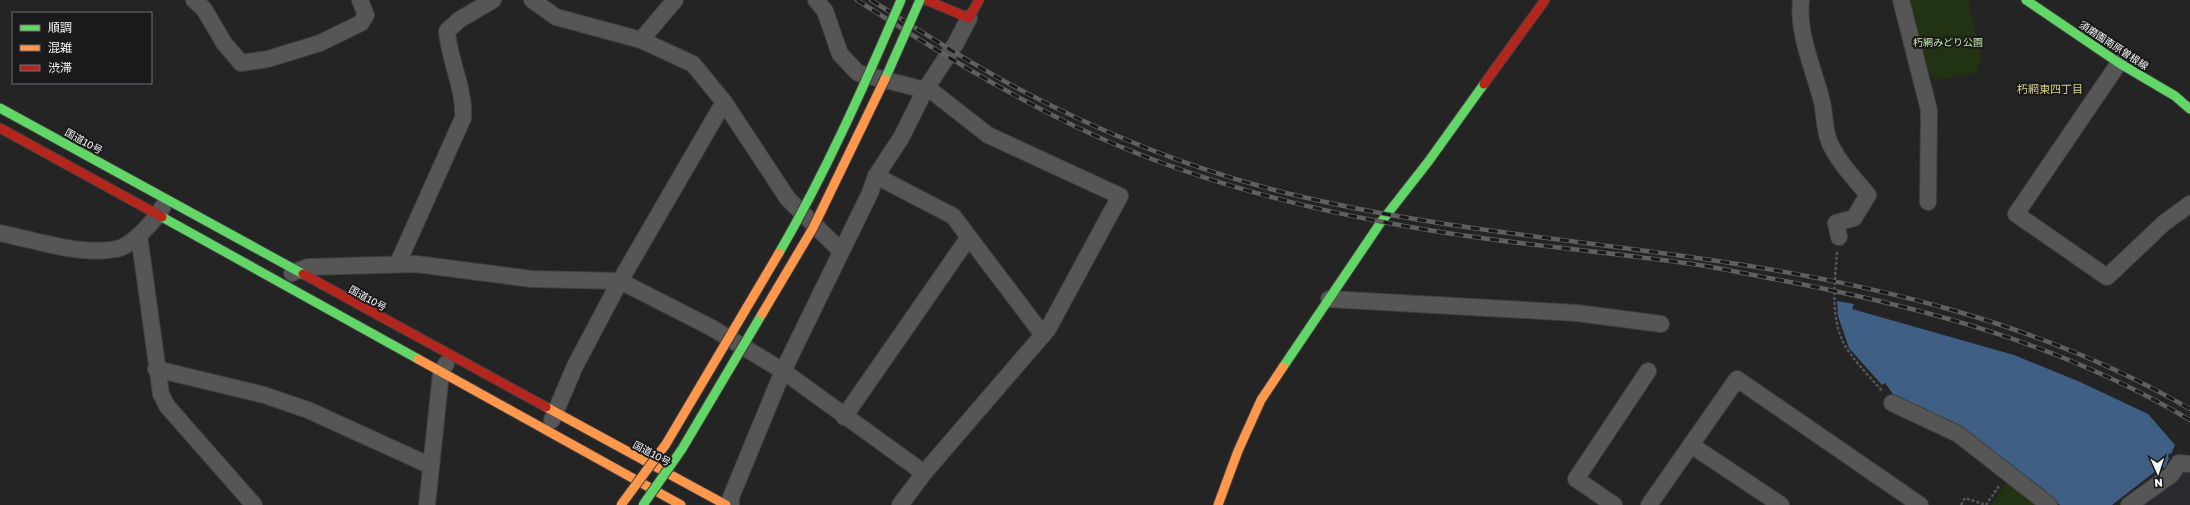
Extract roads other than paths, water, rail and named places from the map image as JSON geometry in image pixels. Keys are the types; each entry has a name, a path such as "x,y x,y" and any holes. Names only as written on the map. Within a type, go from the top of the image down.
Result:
{"main road":[{"path":"621,505 666,444 799,218 861,93 901,0"},
{"path":"643,505 682,449 813,228 876,100 920,0"},
{"path":"926,0 969,18 979,0"},
{"path":"1218,505 1238,451 1261,400 1381,222 1428,162 1545,0"},
{"name":"須磨園南原曽根線","path":"2026,0 2119,62 2175,96 2190,109"},
{"name":"国道10号","path":"0,108 167,198 450,356 726,505"},
{"path":"0,128 158,214 633,480 681,505"},
{"path":"614,505 648,463"},
{"path":"653,505 673,476"}],"street":[{"path":"194,0 204,9 224,43 241,63 268,59 320,43 361,24 366,15 360,0"},
{"path":"398,263 463,118 464,106 448,42 447,31 460,20 493,0"},
{"path":"532,0 556,17 641,40 693,64 724,102 788,199 840,250"},
{"path":"641,40 675,0"},
{"path":"816,0 825,12 840,54 858,73 933,92 988,135 1120,196 1043,335 924,473 900,505"},
{"path":"1801,0 1800,13 1811,66 1822,101 1828,140 1837,156 1868,195 1854,218 1836,223 1839,237"},
{"path":"1901,0 1929,110 1928,202"},
{"path":"731,505 731,496 783,371 840,250 870,193 876,176 901,138 925,90 956,43 969,18"},
{"path":"2119,62 2016,214 2107,277 2164,224 2190,204"},
{"path":"546,431 575,366 620,282 724,102"},
{"path":"876,176 953,216 1043,335"},
{"path":"0,232 80,250 117,249 139,235 158,214 167,198"},
{"path":"139,235 160,394 167,406 254,505"},
{"path":"844,417 969,238"},
{"path":"278,281 308,267 398,263 532,279 620,282 712,328 783,371 844,417 924,473"},
{"path":"1328,299 1577,313 1660,324"},
{"path":"648,463 728,338"},
{"path":"673,476 751,352"},
{"path":"427,505 441,373 450,356"},
{"path":"156,369 264,395 308,410 431,466"},
{"path":"1614,505 1576,480 1648,371"},
{"path":"1650,505 1737,379 1920,505"},
{"path":"1892,403 1958,434 2049,505"},
{"path":"1691,445 1781,505"},
{"path":"2129,505 2170,475 2179,463 2190,464"}],"water":[{"path":"1837,301 1854,304 1852,309 2014,355 2080,382 2148,414 2175,445 2171,454 2169,453 2169,458 2165,468 2161,467 2112,505 2060,505 2043,489 1963,428 1896,398 1885,383 1882,385 1849,348 1838,316"}],"railway":[{"path":"857,0 975,73 1036,107 1098,137 1167,165 1202,177 1310,207 1383,222 1504,241 1706,266 1790,282 1894,305 1996,333 2046,351 2095,371 2143,394 2190,420"},
{"path":"871,0 979,67 1049,105 1119,137 1228,177 1303,197 1402,217 1704,259 1830,280 1893,294 2016,330 2076,353 2134,379 2190,409"}],"district":[{"name":"朽網東四丁目","path":"2050,89"}],"park label":[{"name":"朽網みどり公園","path":"1948,42"}]}
